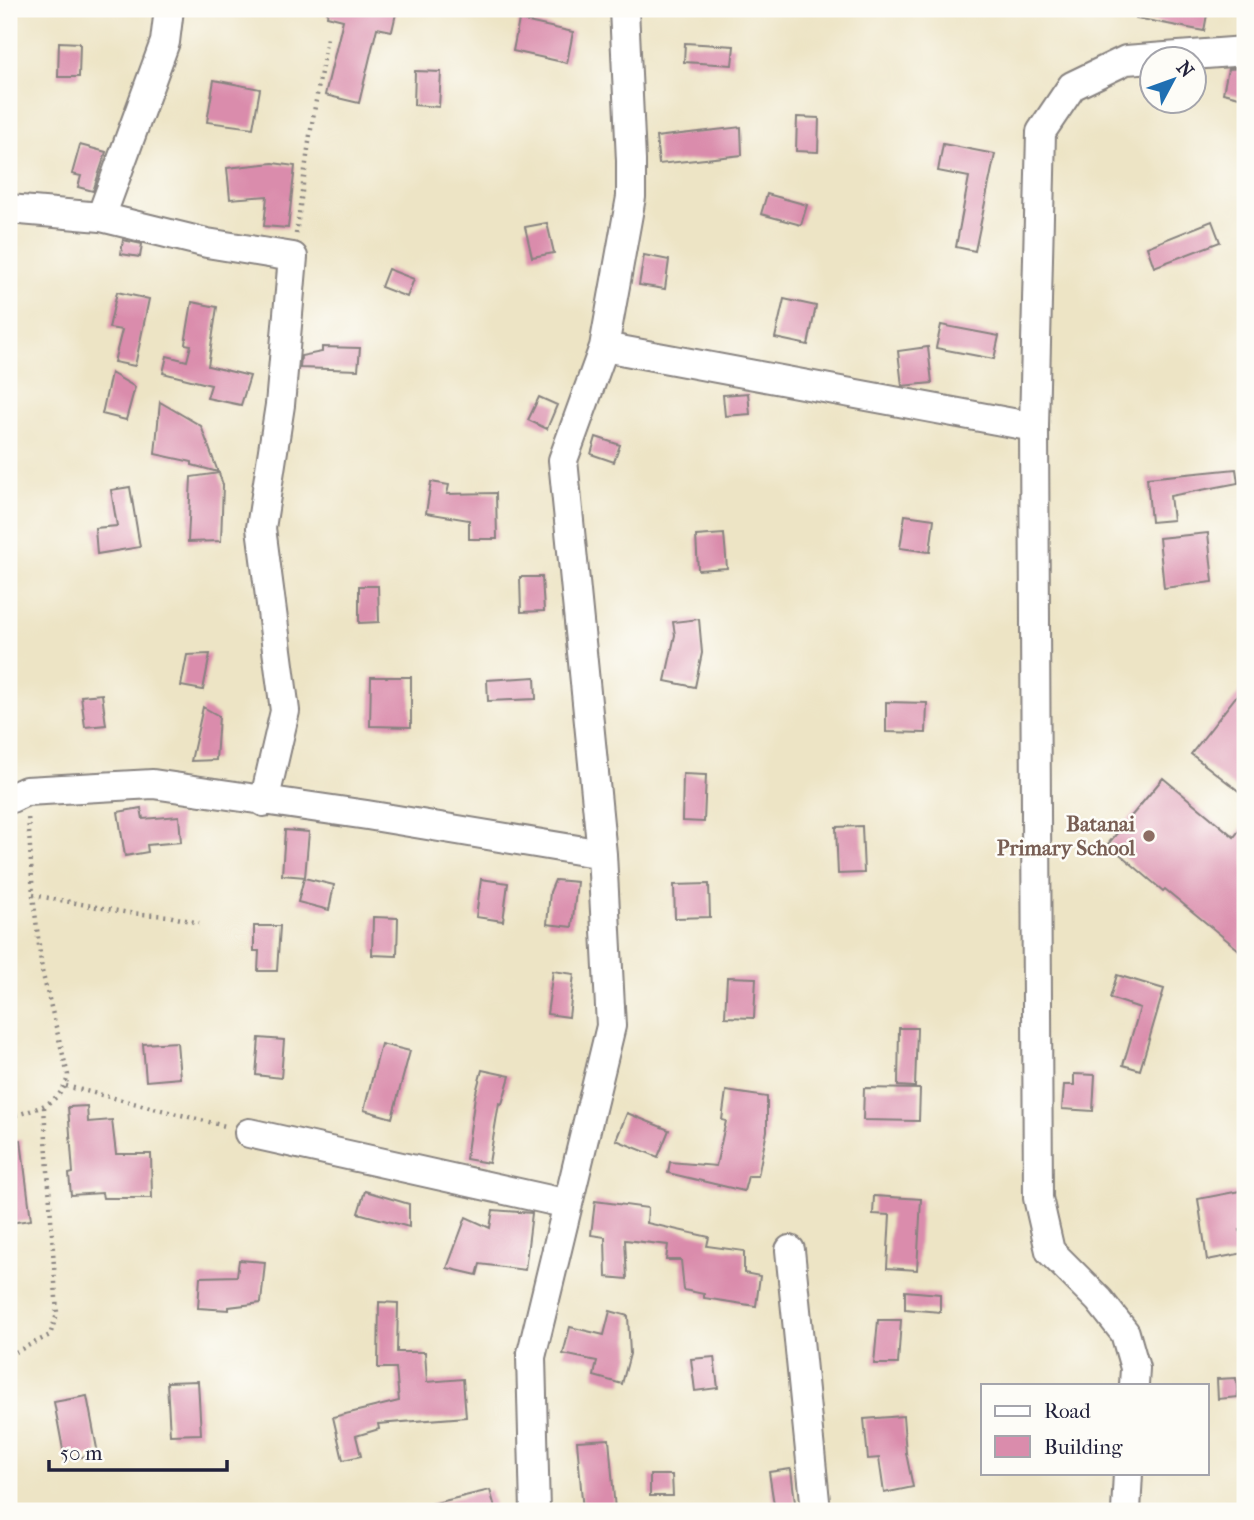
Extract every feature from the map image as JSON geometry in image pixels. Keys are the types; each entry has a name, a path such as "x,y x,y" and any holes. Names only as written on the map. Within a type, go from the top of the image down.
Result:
{"street":[{"path":"101,217 165,41 169,9"},
{"path":"535,1511 531,1357 611,1026 602,854 564,460 604,347 631,197 624,9"},
{"path":"1134,1384 1135,1368 1125,1333 1099,1300 1050,1251 1038,1198 1034,427 1041,132 1072,86 1126,60 1245,51"},
{"path":"9,209 101,217 207,243 293,257 280,405 261,528 285,711 264,802"},
{"path":"604,347 1034,427"},
{"path":"17,795 153,784 367,815 602,854"},
{"path":"249,1133 568,1204"},
{"path":"790,1250 816,1511"},
{"path":"1126,1511 1128,1474"}],"path":[{"path":"293,257 327,38"},
{"path":"9,1117 44,1107 66,1086 68,1067 43,971 17,795"},
{"path":"33,895 199,923"},
{"path":"66,1086 249,1133"},
{"path":"9,1355 50,1335 57,1314 44,1107"}],"building":[{"path":"328,9 397,9 392,31 377,28 359,103 325,95 343,20 327,16"},
{"path":"1136,9 1208,9 1204,31 1136,18"},
{"path":"519,20 573,32 567,63 513,51"},
{"path":"59,42 80,43 79,77 58,77"},
{"path":"685,43 734,46 732,65 684,62"},
{"path":"1245,68 1243,98 1223,93 1228,69"},
{"path":"415,71 441,72 439,107 414,105"},
{"path":"214,80 260,89 253,128 207,122"},
{"path":"797,117 819,118 818,152 796,151"},
{"path":"741,127 742,155 659,164 656,137"},
{"path":"943,144 995,154 975,251 956,247 969,177 938,171"},
{"path":"80,145 106,152 93,191 78,187 81,176 72,174"},
{"path":"273,163 295,166 288,228 264,226 267,196 230,199 227,168"},
{"path":"767,194 807,205 801,225 761,214"},
{"path":"1212,221 1220,242 1154,267 1147,247"},
{"path":"547,223 554,253 532,257 525,227"},
{"path":"123,240 142,244 140,257 121,254"},
{"path":"644,255 669,260 665,289 639,285"},
{"path":"388,269 414,279 407,297 381,287"},
{"path":"117,292 149,299 135,366 114,362 122,330 109,328"},
{"path":"784,299 816,306 808,345 775,338"},
{"path":"192,302 217,307 208,366 250,376 241,405 207,398 211,385 163,373 167,356 187,361 191,345 185,344"},
{"path":"941,325 999,336 994,359 936,348"},
{"path":"322,347 360,348 358,370 300,368 301,356 322,352"},
{"path":"928,347 932,383 902,386 898,351"},
{"path":"111,373 135,387 126,420 102,414"},
{"path":"748,393 750,414 725,416 723,395"},
{"path":"539,397 557,405 547,429 528,420"},
{"path":"160,402 201,426 218,472 192,465 192,462 155,454"},
{"path":"596,437 620,445 614,462 591,454"},
{"path":"1236,469 1238,483 1170,496 1173,520 1151,522 1147,478"},
{"path":"219,473 223,485 221,541 188,542 191,477"},
{"path":"431,482 449,485 447,494 496,493 497,539 469,539 469,520 426,513"},
{"path":"130,487 140,547 97,554 95,528 117,526 111,490"},
{"path":"905,515 934,519 930,552 900,548"},
{"path":"1208,533 1213,582 1164,588 1159,538"},
{"path":"724,534 727,568 698,570 696,536"},
{"path":"520,577 542,577 544,611 521,612"},
{"path":"359,586 378,586 379,622 359,623"},
{"path":"699,619 702,653 695,687 665,681 675,635 673,622"},
{"path":"210,654 203,690 181,686 187,655"},
{"path":"371,677 411,677 411,727 370,726"},
{"path":"535,677 536,699 488,701 487,680"},
{"path":"1245,685 1245,796 1191,754"},
{"path":"102,694 106,725 85,727 81,696"},
{"path":"886,702 927,703 926,733 886,732"},
{"path":"203,707 219,716 216,760 191,761"},
{"path":"683,774 706,775 704,822 682,821"},
{"path":"1163,778 1234,837 1245,823 1245,955 1108,844"},
{"path":"141,808 143,819 179,816 181,842 147,845 148,852 125,856 118,812"},
{"path":"862,826 864,873 838,874 836,827"},
{"path":"285,830 309,832 305,877 282,875"},
{"path":"304,878 334,885 329,910 298,902"},
{"path":"481,879 508,883 503,921 476,917"},
{"path":"555,880 577,882 572,927 547,924 550,892"},
{"path":"709,884 710,917 675,918 674,885"},
{"path":"373,917 398,918 397,956 372,955"},
{"path":"254,926 280,926 277,971 258,971 259,951 254,951"},
{"path":"553,971 574,974 569,1017 547,1014"},
{"path":"1117,975 1164,989 1140,1070 1123,1065 1140,1008 1110,998"},
{"path":"727,977 756,978 754,1018 725,1017"},
{"path":"899,1028 917,1028 915,1087 898,1086"},
{"path":"259,1038 284,1040 281,1078 256,1075"},
{"path":"177,1042 180,1078 146,1081 143,1044"},
{"path":"381,1044 410,1051 392,1118 364,1110"},
{"path":"482,1070 510,1076 502,1104 499,1103 489,1163 466,1159 475,1096"},
{"path":"1074,1074 1095,1075 1093,1111 1062,1109 1064,1085 1074,1085"},
{"path":"864,1088 920,1089 919,1121 863,1120"},
{"path":"726,1091 767,1097 767,1131 758,1176 748,1176 744,1191 668,1173 670,1162 716,1166 726,1121 722,1120"},
{"path":"87,1106 88,1122 112,1120 116,1154 151,1154 152,1198 103,1198 102,1193 71,1195 69,1174 73,1173 68,1107"},
{"path":"627,1113 669,1130 658,1157 616,1140"},
{"path":"21,1140 31,1220 9,1223 9,1141"},
{"path":"1245,1190 1245,1229 1240,1230 1244,1253 1207,1260 1198,1199"},
{"path":"365,1191 409,1204 409,1227 358,1213"},
{"path":"874,1196 921,1199 917,1270 887,1268 890,1215 873,1214"},
{"path":"595,1201 648,1208 647,1223 709,1237 707,1246 744,1251 744,1273 760,1276 756,1306 704,1298 704,1294 684,1290 681,1260 666,1260 668,1245 625,1240 627,1279 606,1277 605,1237 591,1235"},
{"path":"493,1210 532,1213 525,1270 480,1264 477,1275 447,1268 466,1217 490,1228"},
{"path":"239,1260 265,1262 261,1303 229,1307 229,1310 198,1308 200,1277 237,1276"},
{"path":"905,1291 940,1294 940,1312 905,1309"},
{"path":"379,1302 398,1303 397,1352 425,1352 427,1382 463,1379 466,1417 378,1424 379,1429 356,1436 361,1456 343,1460 333,1417 399,1401 396,1368 378,1368"},
{"path":"610,1311 628,1316 630,1354 622,1384 594,1376 597,1361 563,1354 570,1327 604,1335"},
{"path":"878,1320 901,1320 898,1364 874,1364"},
{"path":"714,1357 718,1388 695,1391 691,1359"},
{"path":"1236,1378 1238,1397 1218,1399 1217,1379"},
{"path":"198,1381 201,1434 170,1435 167,1382"},
{"path":"87,1396 98,1454 65,1460 54,1402"},
{"path":"903,1416 906,1453 913,1487 884,1493 879,1458 868,1459 864,1419"},
{"path":"609,1439 615,1510 583,1511 577,1441"},
{"path":"791,1469 796,1511 775,1511 769,1472"},
{"path":"650,1475 672,1475 673,1496 650,1496"},
{"path":"490,1490 496,1511 432,1511 431,1504"}],"place":[{"name":"Batanai Primary School","path":"1149,836"}]}
